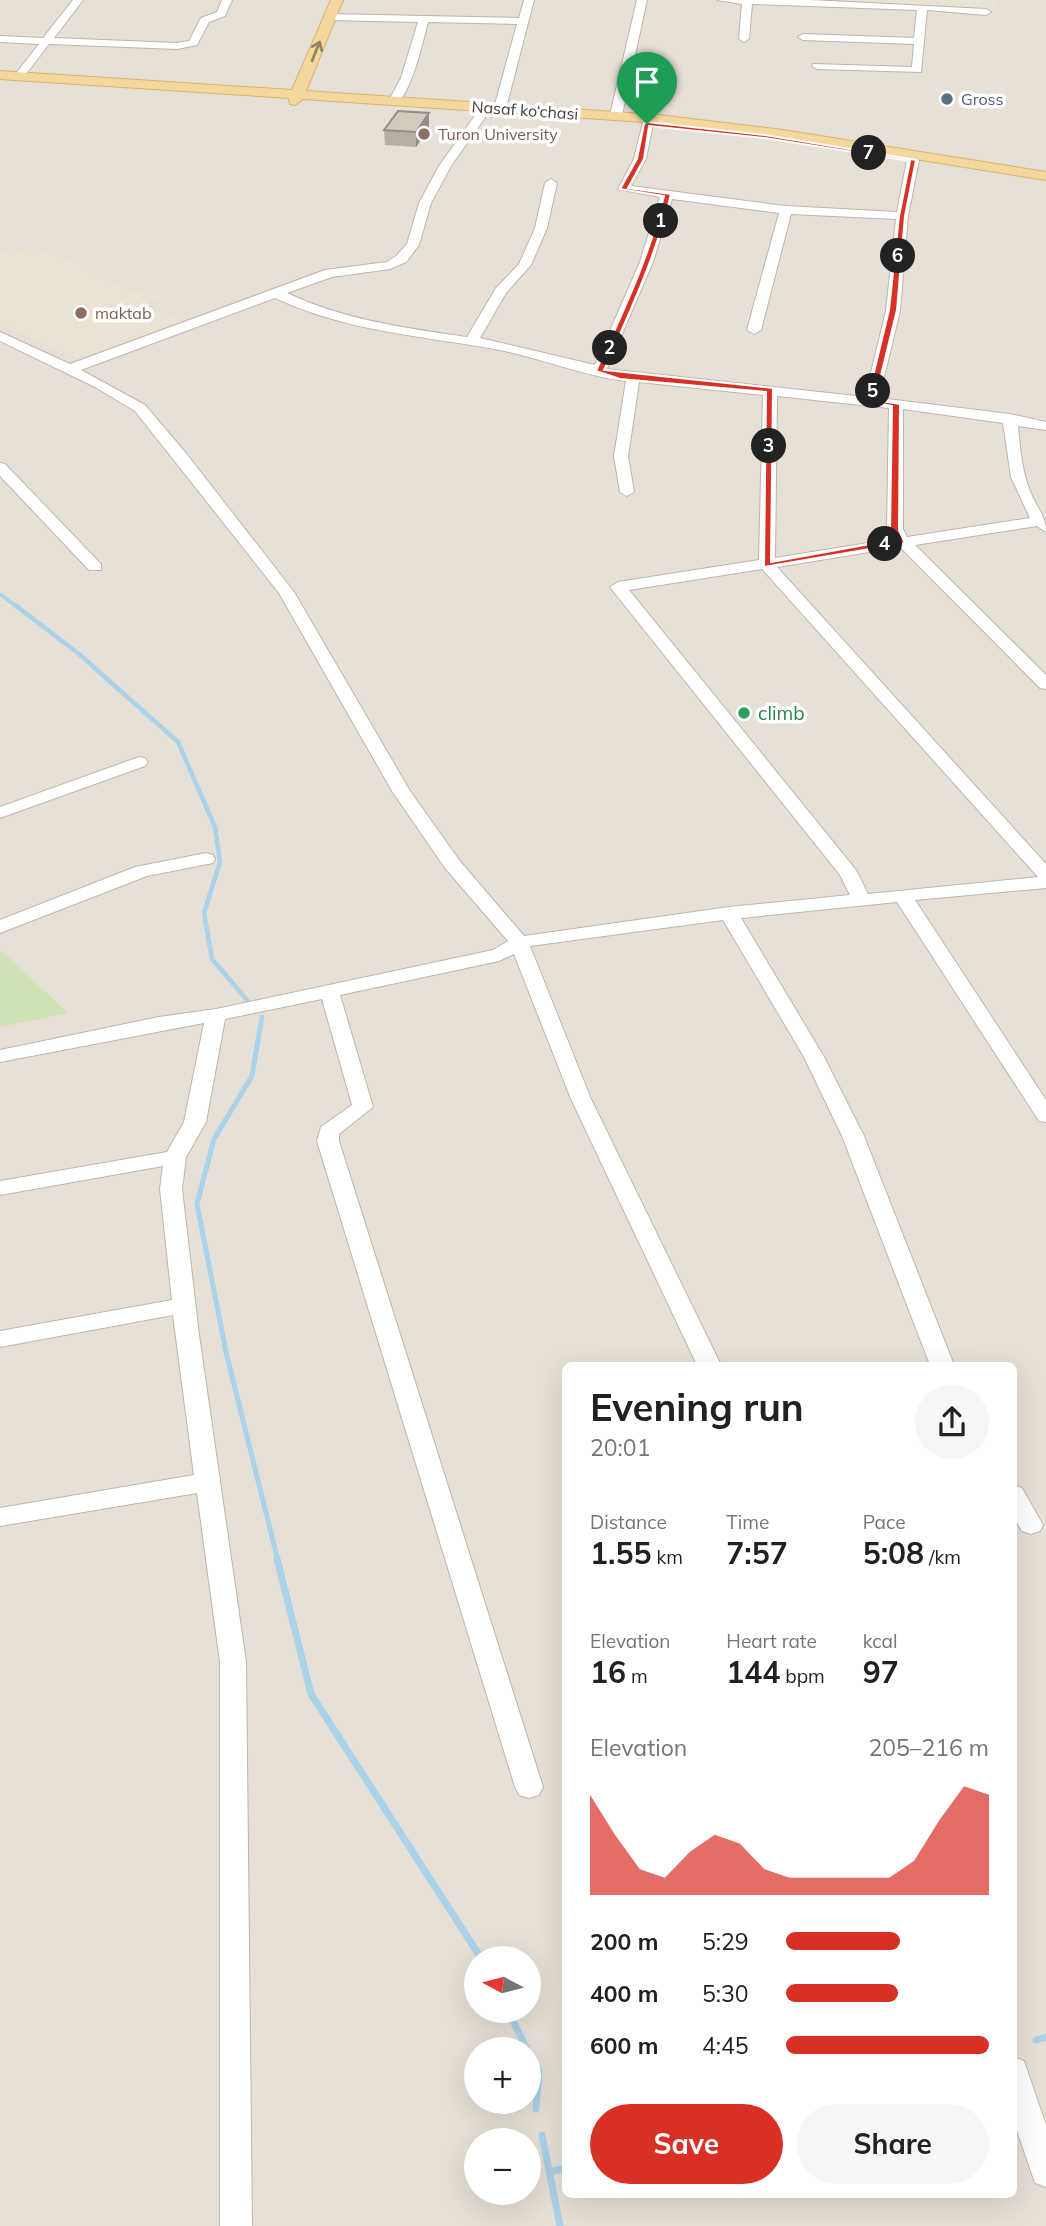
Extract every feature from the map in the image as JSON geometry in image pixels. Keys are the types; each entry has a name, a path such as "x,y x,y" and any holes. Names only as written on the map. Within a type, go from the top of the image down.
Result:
{"main road":[{"path":"288,95 337,0"},
{"name":"Nasaf ko‘chasi","path":"0,75 616,115 783,134 1046,176"},
{"name":"Nasaf ko‘chasi","path":"0,81 288,95 647,124 765,136 1046,181"}],"street":[{"path":"19,76 78,0"},
{"path":"0,39 159,47 193,43 205,20 221,14 226,0"},
{"path":"500,108 529,0"},
{"path":"616,115 642,0"},
{"path":"722,0 986,12"},
{"path":"744,39 747,1"},
{"path":"817,66 918,70 922,7"},
{"path":"329,18 524,20"},
{"path":"394,102 406,78 424,19"},
{"path":"803,37 921,41"},
{"path":"70,369 274,292 330,274 390,265 413,245 425,203 445,166 483,112"},
{"path":"647,124 640,159 624,189 786,210 902,216"},
{"path":"871,401 893,310 902,216 913,160"},
{"path":"472,340 501,292 525,265 541,228 551,183"},
{"path":"599,371 636,292 658,233 667,194"},
{"path":"754,330 786,210"},
{"path":"274,292 299,304 385,330 472,340 632,377 871,401 1010,418 1046,426"},
{"path":"0,336 70,369 139,408 180,455 286,592 401,791 452,864 519,942 581,1099 708,1362"},
{"path":"627,492 621,456 632,377"},
{"path":"770,390 767,565 1046,874"},
{"path":"896,404 895,530 902,541 1046,684"},
{"path":"862,898 849,874 618,587 767,565 902,541 1042,524 1030,507 1015,468 1010,418"},
{"path":"0,467 94,567"},
{"path":"0,813 139,762"},
{"path":"1,926 142,871 205,859"},
{"path":"0,1056 159,1023 216,1015 499,955 519,942 729,913 1046,882"},
{"path":"902,894 1046,1116"},
{"path":"729,913 814,1057 853,1136 941,1362"},
{"path":"329,990 363,1107 333,1125 328,1132 328,1141 529,1787"},
{"path":"216,1015 195,1122 175,1157 172,1189 184,1306 233,1662 236,2226"},
{"path":"0,1188 175,1157"},
{"path":"0,1339 184,1306"},
{"path":"0,1517 208,1482"},
{"path":"1017,1502 1030,1526"},
{"path":"1017,2083 1046,2174"}],"shaded area":[{"path":"0,0 1046,0 1046,2226 0,2226"},
{"path":"812,0 1000,0 993,11"},
{"name":"maktab","path":"31,249 101,268 88,274 135,292 146,289 164,297 141,304 182,321 79,359 0,324 0,251 11,254"}],"green space":[{"path":"0,950 68,1013 0,1027"}],"building":[{"path":"398,111 429,113 416,132 384,130"}],"waterway":[{"path":"0,594 17,607"},
{"path":"15,605 79,654 178,742 215,827 220,862 204,913 212,959 247,1000"},
{"path":"260,1030 262,1017"},
{"path":"260,1028 252,1076 214,1139 197,1204 226,1352 278,1561"},
{"path":"277,1559 311,1694 473,1946"},
{"path":"514,2023 521,2037"},
{"path":"1036,2040 1046,2037"},
{"path":"542,2135 560,2226"},
{"path":"550,2172 562,2169"}],"place":[{"name":"Gross","path":"947,99"},
{"name":"Turon University","path":"424,134"},
{"name":"maktab","path":"81,313"},
{"name":"climb","path":"744,713"}],"route":[{"path":"647,124 765,136 913,160 902,216 893,310 871,401 896,404 895,530 902,541 767,565 770,390 620,376 599,371 636,292 658,233 667,194 624,189 640,159 647,124"}]}
